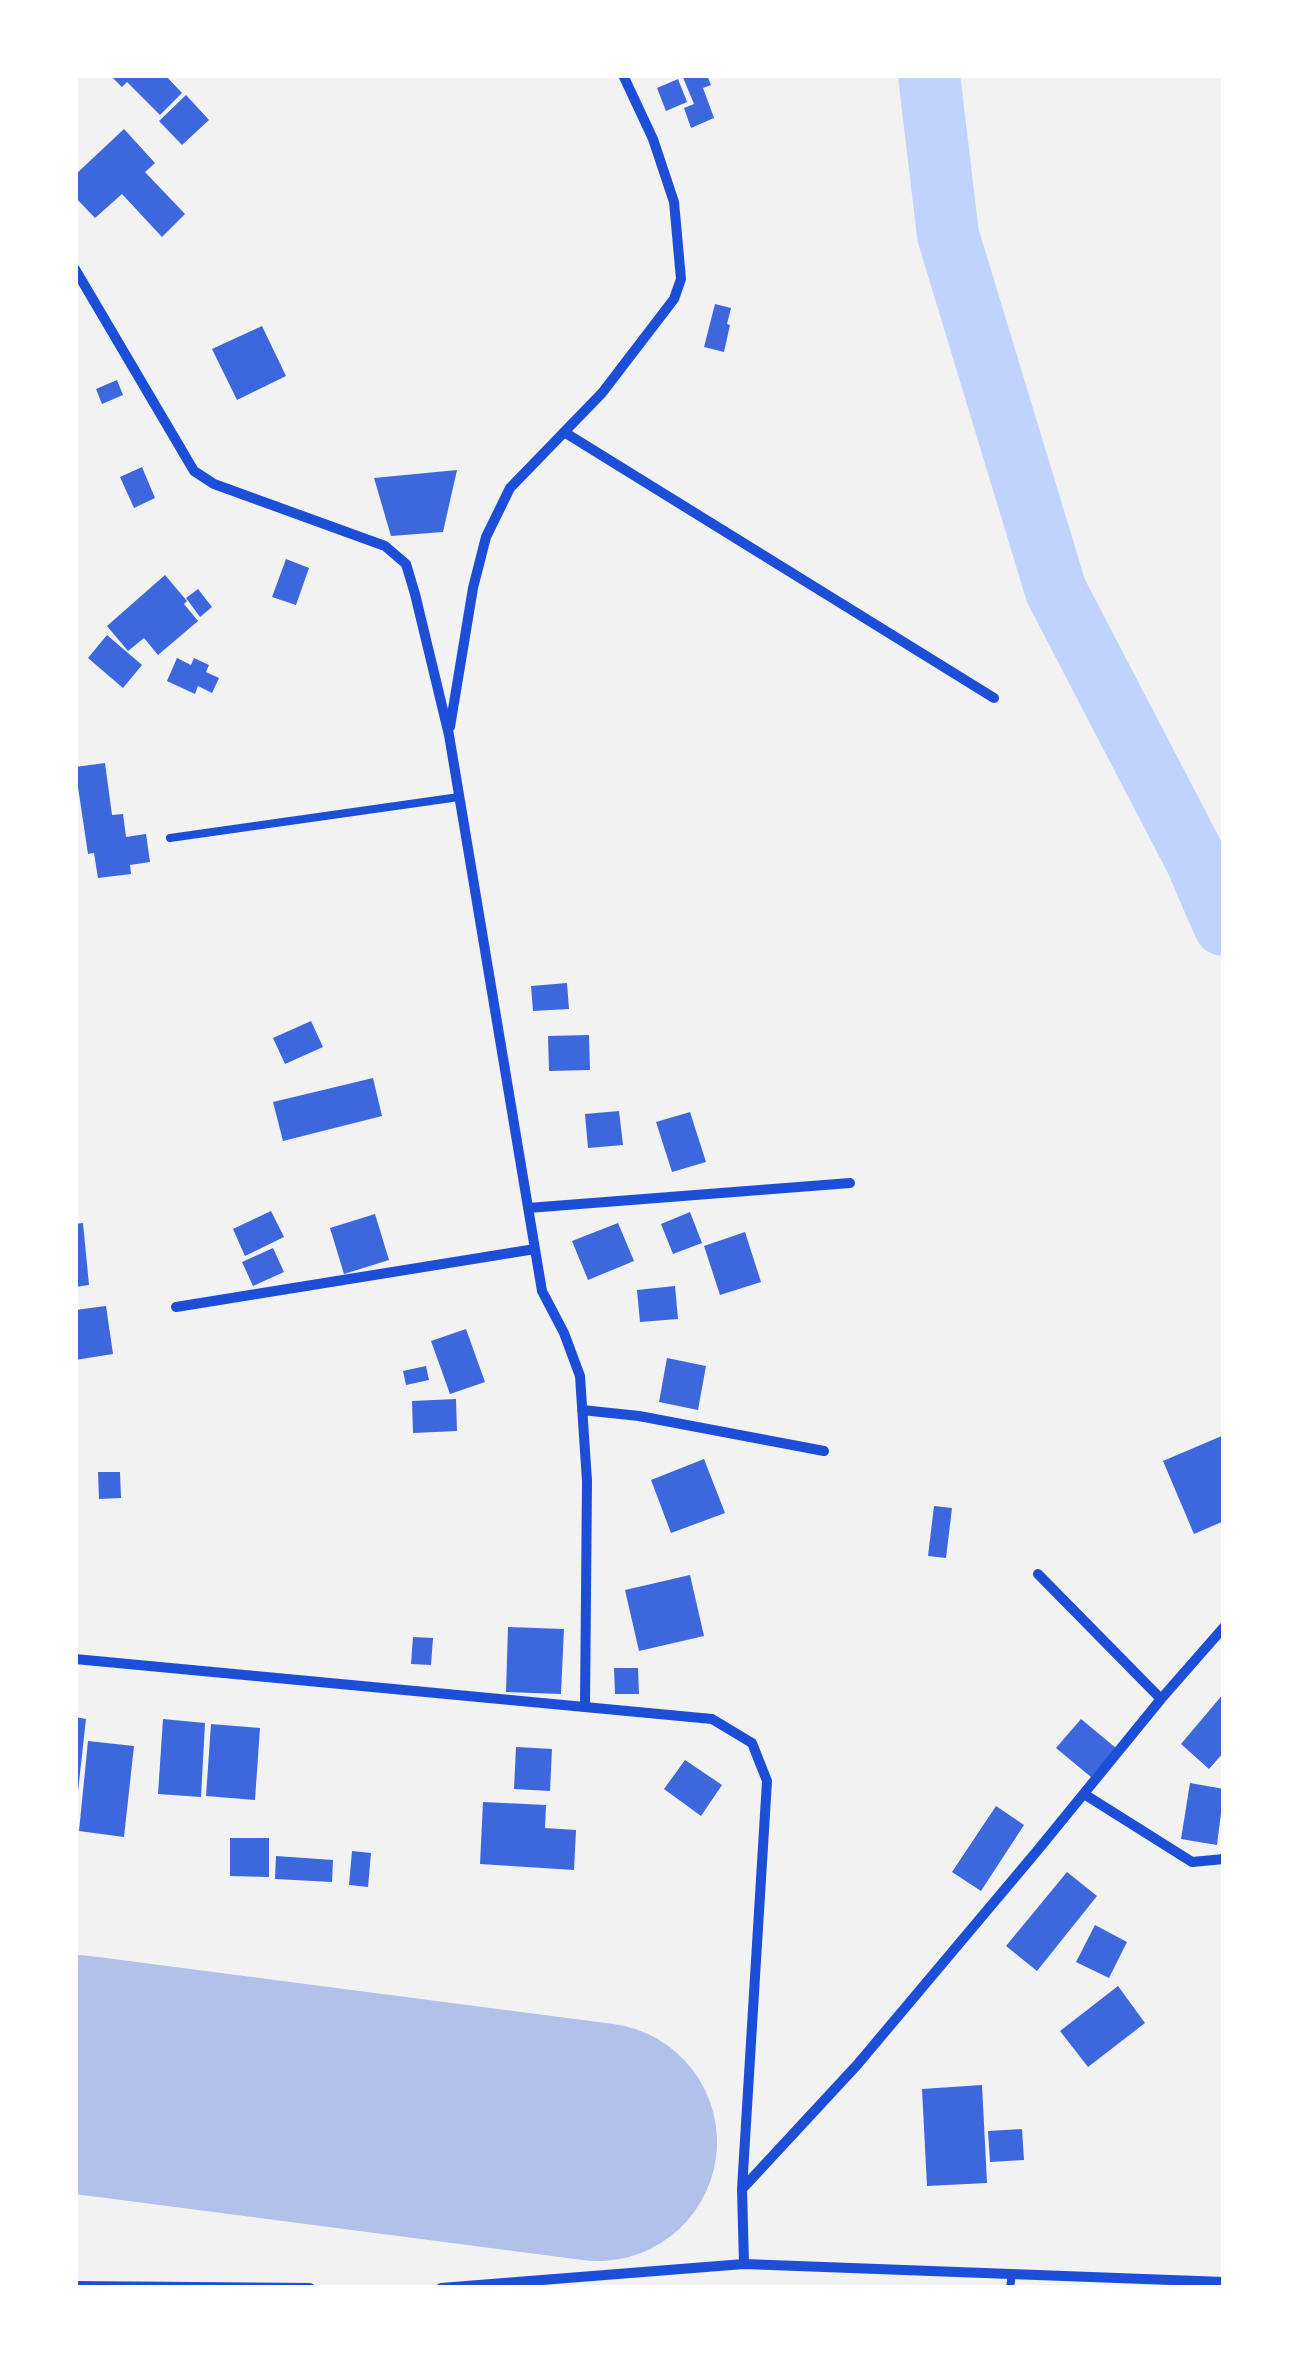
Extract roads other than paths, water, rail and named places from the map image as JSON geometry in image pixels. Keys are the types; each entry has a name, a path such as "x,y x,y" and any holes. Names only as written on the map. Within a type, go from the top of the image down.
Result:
{"street":[{"path":"449,735 473,588 486,537 510,488 602,393 674,299 682,279 674,202 654,139 624,75"},
{"path":"75,270 194,471 214,484 385,546 406,564 449,735 542,1291 580,1376 586,1482 585,1706"},
{"path":"564,432 994,698"},
{"path":"528,1208 850,1183"},
{"path":"176,1307 535,1248"},
{"path":"582,1410 639,1416 824,1451"},
{"path":"1038,1574 1162,1698"},
{"path":"742,2189 857,2065 1224,1627"},
{"path":"75,1659 712,1719 752,1743 767,1781 742,2189 744,2264"},
{"path":"1084,1794 1192,1862 1224,1859"},
{"path":"441,2288 744,2264 1162,2284 1224,2282"},
{"path":"75,2286 310,2288"}],"lane":[{"path":"170,838 460,796"},
{"path":"1010,2288 1012,2274"}],"waterway":[{"path":"929,75 948,235 1056,591 1196,860 1224,925"}]}
